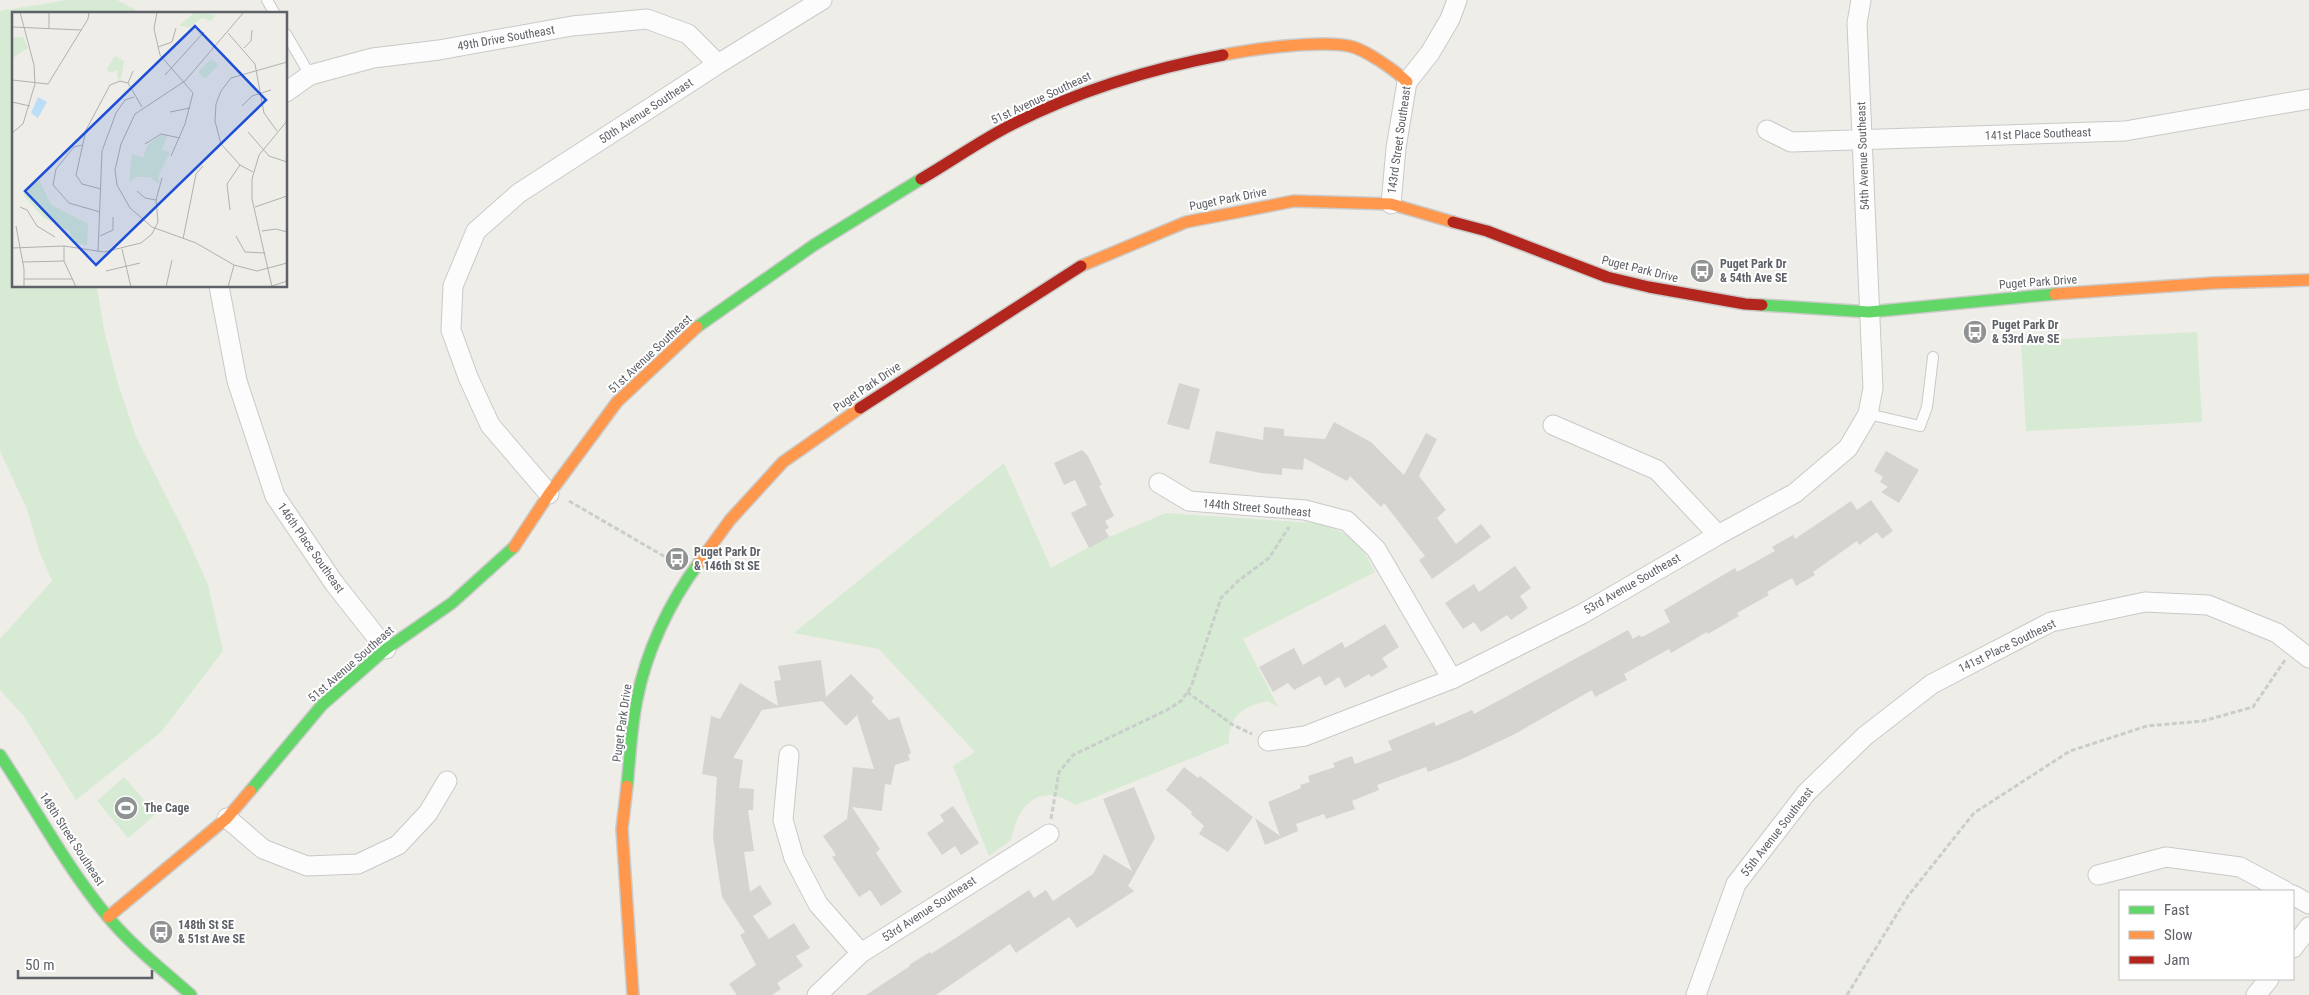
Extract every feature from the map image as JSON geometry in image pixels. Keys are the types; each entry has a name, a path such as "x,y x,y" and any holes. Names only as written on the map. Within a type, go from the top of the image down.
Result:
{"street":[{"name":"50th Avenue Southeast","path":"551,492 490,425 468,377 452,330 453,286 476,231 519,193 718,64 822,0"},
{"name":"143rd Street Southeast","path":"1390,204 1396,148 1407,82 1430,53 1450,19 1457,0"},
{"name":"54th Avenue Southeast","path":"1861,0 1857,23 1869,312"},
{"name":"49th Drive Southeast","path":"288,91 310,76 373,58 439,50 572,26 647,19 688,34 718,64"},
{"name":"51st Avenue Southeast","path":"108,917 227,818 322,706 386,649 452,603 517,544 551,492 617,402 688,333 814,245 1012,124 1092,88 1168,65 1245,51 1319,44 1350,46 1389,67 1407,82"},
{"name":"141st Place Southeast","path":"1767,130 1791,142 2126,130 2309,99"},
{"name":"Puget Park Drive","path":"633,995 622,829 637,699 652,647 692,572 730,520 782,462 869,401 1083,265 1186,222 1294,201 1390,204 1487,231 1607,277 1648,288 1745,304 1869,312 2002,298 2213,284 2309,280"},
{"name":"146th Place Southeast","path":"218,288 237,380 274,496 334,583 386,649"},
{"name":"53rd Avenue Southeast","path":"1268,741 1305,736 1452,679 1582,614 1718,535 1795,494 1848,448 1868,414 1872,388 1869,312"},
{"path":"1553,425 1657,470 1718,535"},
{"name":"144th Street Southeast","path":"1159,483 1188,501 1298,510 1347,521 1376,549 1452,679"},
{"name":"141st Place Southeast","path":"1932,684 2051,622 2145,602 2208,605 2277,633 2302,652"},
{"name":"55th Avenue Southeast","path":"1696,995 1736,884 1742,876 1807,792 1865,736 1932,684"},
{"name":"148th Street Southeast","path":"0,755 66,860 108,917 191,995"},
{"path":"789,755 783,820 794,858 818,904 861,952"},
{"path":"227,818 263,849 307,866 358,864 398,845 428,813 447,782"},
{"name":"53rd Avenue Southeast","path":"817,995 861,952 1049,834"},
{"path":"2098,875 2166,857 2240,867 2283,890"},
{"path":"2294,896 2309,904"},
{"path":"2294,947 2309,927"},
{"path":"2256,995 2267,980"}],"lane":[{"path":"267,0 274,12"},
{"path":"288,38 310,76"},
{"path":"1868,414 1920,426 1927,406 1932,357"}],"path":[{"path":"551,492 692,572"},
{"path":"1049,834 1059,772 1073,754 1167,710 1181,701 1199,665 1221,598 1238,581 1269,558 1281,542 1298,510"},
{"path":"1847,995 1908,896 1974,813 2070,751 2147,726 2203,721 2253,706 2302,652"},
{"path":"1187,692 1233,724 1268,741"}],"green space":[{"path":"67,0 117,0 140,12 12,12 12,288 97,288 104,330 118,384 136,437 186,535 208,585 223,651 161,732 76,800 23,715 0,690 0,639 52,581 39,550 27,509 0,451 0,11"},
{"path":"2197,332 2202,422 2026,431 2021,341"},
{"path":"1004,463 1051,568 1100,541 1166,513 1313,523 1325,526 1351,538 1363,552 1375,572 1243,639 1278,707 1267,701 1251,706 1234,719 1229,733 1229,743 1076,805 1063,798 1051,795 1041,796 1032,800 1019,816 1011,840 989,856 953,766 975,752 879,649 794,633"},
{"name":"The Cage","path":"124,777 156,814 128,838 97,801"}],"building":[{"path":"1179,383 1200,389 1189,430 1167,424"},
{"path":"1334,422 1371,442 1404,475 1426,433 1437,439 1419,476 1446,510 1437,518 1456,544 1481,524 1491,537 1432,579 1419,560 1425,556 1384,503 1381,507 1350,476 1347,481 1304,458 1303,470 1282,468 1282,475 1209,463 1216,431 1263,440 1264,427 1284,429 1284,436 1325,439"},
{"path":"1082,450 1088,456 1102,485 1099,486 1114,516 1105,521 1109,528 1105,530 1109,537 1089,548 1071,513 1087,505 1075,480 1064,485 1054,463"},
{"path":"1886,451 1919,470 1899,503 1881,492 1888,487 1880,482 1883,477 1874,471"},
{"path":"1871,500 1893,531 1882,539 1877,532 1859,545 1857,541 1813,572 1815,575 1796,586 1792,578 1767,592 1769,595 1737,613 1739,616 1671,653 1669,649 1624,674 1627,680 1595,697 1592,690 1515,734 1462,759 1428,772 1426,767 1377,785 1379,790 1352,801 1355,809 1326,819 1324,814 1296,824 1298,831 1265,845 1255,818 1280,836 1268,802 1301,788 1300,785 1310,782 1308,776 1335,767 1333,763 1352,756 1355,764 1392,750 1388,741 1434,722 1436,726 1472,710 1474,714 1628,630 1633,639 1639,635 1642,637 1670,622 1664,610 1735,568 1737,572 1775,551 1772,547 1793,535 1795,539 1851,501 1857,510"},
{"path":"1515,566 1531,588 1520,596 1528,608 1511,620 1507,615 1481,632 1474,622 1463,629 1445,603 1474,584 1479,592"},
{"path":"1385,624 1399,647 1382,658 1388,667 1371,677 1369,674 1345,688 1339,677 1325,686 1320,676 1294,690 1288,683 1273,692 1259,667 1294,648 1303,665 1342,642 1345,648"},
{"path":"821,660 826,697 851,674 874,698 871,701 889,720 899,717 911,753 908,755 910,760 895,765 891,785 885,784 882,811 852,807 880,849 876,853 902,892 881,906 870,890 859,897 832,857 836,855 823,836 847,819 853,767 874,769 857,715 846,726 822,701 762,710 733,758 743,760 739,788 754,789 753,810 748,810 754,851 744,852 750,892 760,885 772,904 753,916 769,939 794,923 810,948 796,956 803,966 777,983 781,989 772,995 737,995 729,984 756,965 740,935 745,932 722,897 713,837 717,777 702,774 711,716 720,719 740,683 778,706 774,681 781,680 778,666"},
{"path":"1184,767 1198,778 1200,776 1253,817 1228,852 1199,834 1204,826 1191,814 1192,812 1166,790"},
{"path":"1134,787 1155,838 1128,886 1134,891 1077,928 1069,917 1016,953 1010,944 936,995 866,995 909,965 930,952 931,954 1029,890 1034,898 1046,890 1053,901 1093,874 1104,854 1132,871 1103,799"},
{"path":"953,806 979,843 961,855 955,846 942,855 927,833 944,821 940,815"}],"traffic: fast":[{"path":"697,327 814,245 921,179"},
{"path":"1762,305 1869,312 2055,294"},
{"path":"250,791 322,705 386,649 452,603 514,547"},
{"path":"627,786 635,710 646,664 668,611 698,564"},
{"path":"0,755 78,878 108,917 148,958 191,995"}],"traffic: slow":[{"path":"1223,55 1268,48 1336,44 1363,51 1396,72 1407,82"},
{"path":"1081,266 1186,222 1294,201 1391,204 1453,222"},
{"path":"2055,294 2213,283 2309,280"},
{"path":"514,547 549,494 617,402 697,327"},
{"path":"698,564 730,520 783,462 860,408"},
{"path":"627,786 622,829 633,995"},
{"path":"108,917 227,818 250,791"}],"traffic: jam":[{"path":"921,179 1001,130 1064,101 1142,74 1223,55"},
{"path":"1453,222 1487,231 1607,277 1649,287 1745,304 1762,305"},
{"path":"860,408 1081,266"}],"place":[{"name":"Puget Park Dr & 54th Ave SE","path":"1702,271"},
{"name":"Puget Park Dr & 53rd Ave SE","path":"1975,332"},
{"name":"Puget Park Dr & 146th St SE","path":"677,559"},
{"name":"The Cage","path":"126,808"},
{"name":"148th St SE & 51st Ave SE","path":"161,932"}]}
